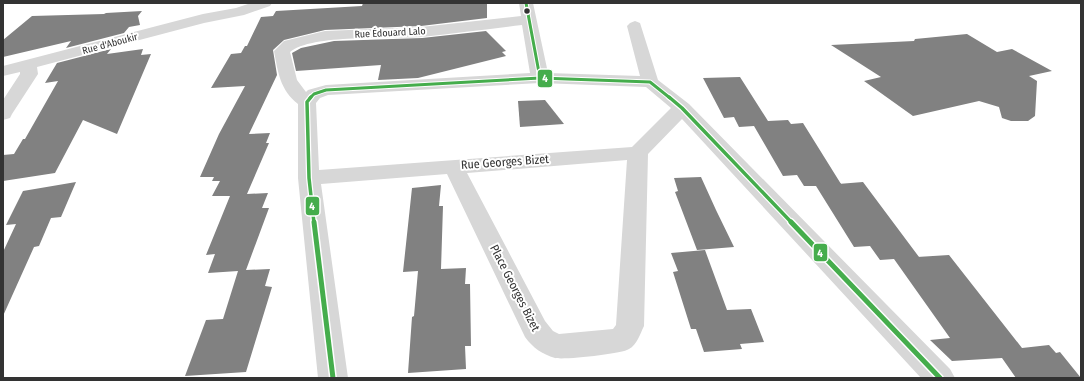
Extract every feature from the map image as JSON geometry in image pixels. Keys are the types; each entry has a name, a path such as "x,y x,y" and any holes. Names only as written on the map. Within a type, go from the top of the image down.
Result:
{"street":[{"path":"216,17 226,3"},
{"name":"Rue d'Aboukir","path":"3,71 239,12 265,3"},
{"path":"526,3 540,78"},
{"name":"Rue Édouard Lalo","path":"307,102 292,89 288,80 282,51 290,44 325,36 421,32 529,20"},
{"path":"635,26 650,82"},
{"path":"3,114 29,74 28,65"},
{"path":"333,378 309,178 307,102 314,94 326,90 540,78 650,82 664,92 682,108 940,378"},
{"path":"638,153 682,108"},
{"name":"Rue Georges Bizet","path":"309,178 638,153"},
{"name":"Place Georges Bizet","path":"453,166 535,329 543,339 557,346 619,341 625,336 630,326 638,153"}],"building":[{"path":"363,3 487,3 487,18 421,26 325,30 284,40 273,50 277,75 249,134 270,133 266,143 269,143 247,194 268,193 262,208 269,208 246,270 270,269 265,286 272,287 246,372 185,376 206,320 223,319 238,271 208,273 215,254 206,255 230,196 212,196 220,181 212,181 214,177 200,177 219,134 245,86 211,88 231,54 241,53 245,46 247,46 261,17 273,16 276,11 362,6"},
{"path":"142,11 138,16 140,25 129,27 124,33 66,48 71,41 3,57 3,40 32,16 104,14"},
{"path":"486,31 506,51 502,52 506,56 418,78 378,80 381,65 296,71 292,53 301,48 334,41 422,38"},
{"path":"967,34 997,52 1012,49 1052,71 1029,76 1037,81 1035,116 1028,121 1011,121 1002,118 999,107 979,101 913,116 864,81 881,77 831,45 914,41 915,39"},
{"path":"111,49 107,54 143,49 141,55 151,54 117,134 83,120 55,173 3,181 3,155 14,154 23,139 25,139 58,81 45,83 57,63"},
{"path":"740,77 768,121 788,120 791,124 803,123 841,184 863,182 919,257 949,255 1022,348 1049,345 1056,353 1060,352 1081,378 1016,378 1002,358 952,361 930,340 950,338 894,259 880,260 870,246 854,247 816,186 804,186 797,175 783,176 754,126 739,127 734,117 724,118 703,78"},
{"path":"545,100 564,124 520,127 518,101"},
{"path":"701,177 734,247 697,250 675,192 678,191 674,178"},
{"path":"76,182 61,217 51,218 39,246 34,247 3,316 3,252 16,224 6,225 23,191"},
{"path":"441,185 439,206 443,206 441,269 466,268 465,284 470,284 471,346 465,346 466,369 408,373 412,317 414,316 418,271 403,272 412,188"},
{"path":"705,250 727,310 751,309 764,342 740,344 742,349 704,352 696,329 691,329 673,272 678,271 671,253"}],"transit line":[{"name":"4","path":"526,3 540,78"},
{"name":"4","path":"333,378 309,178 307,102 314,94 326,90 540,78 650,82 682,108 940,378"}]}
